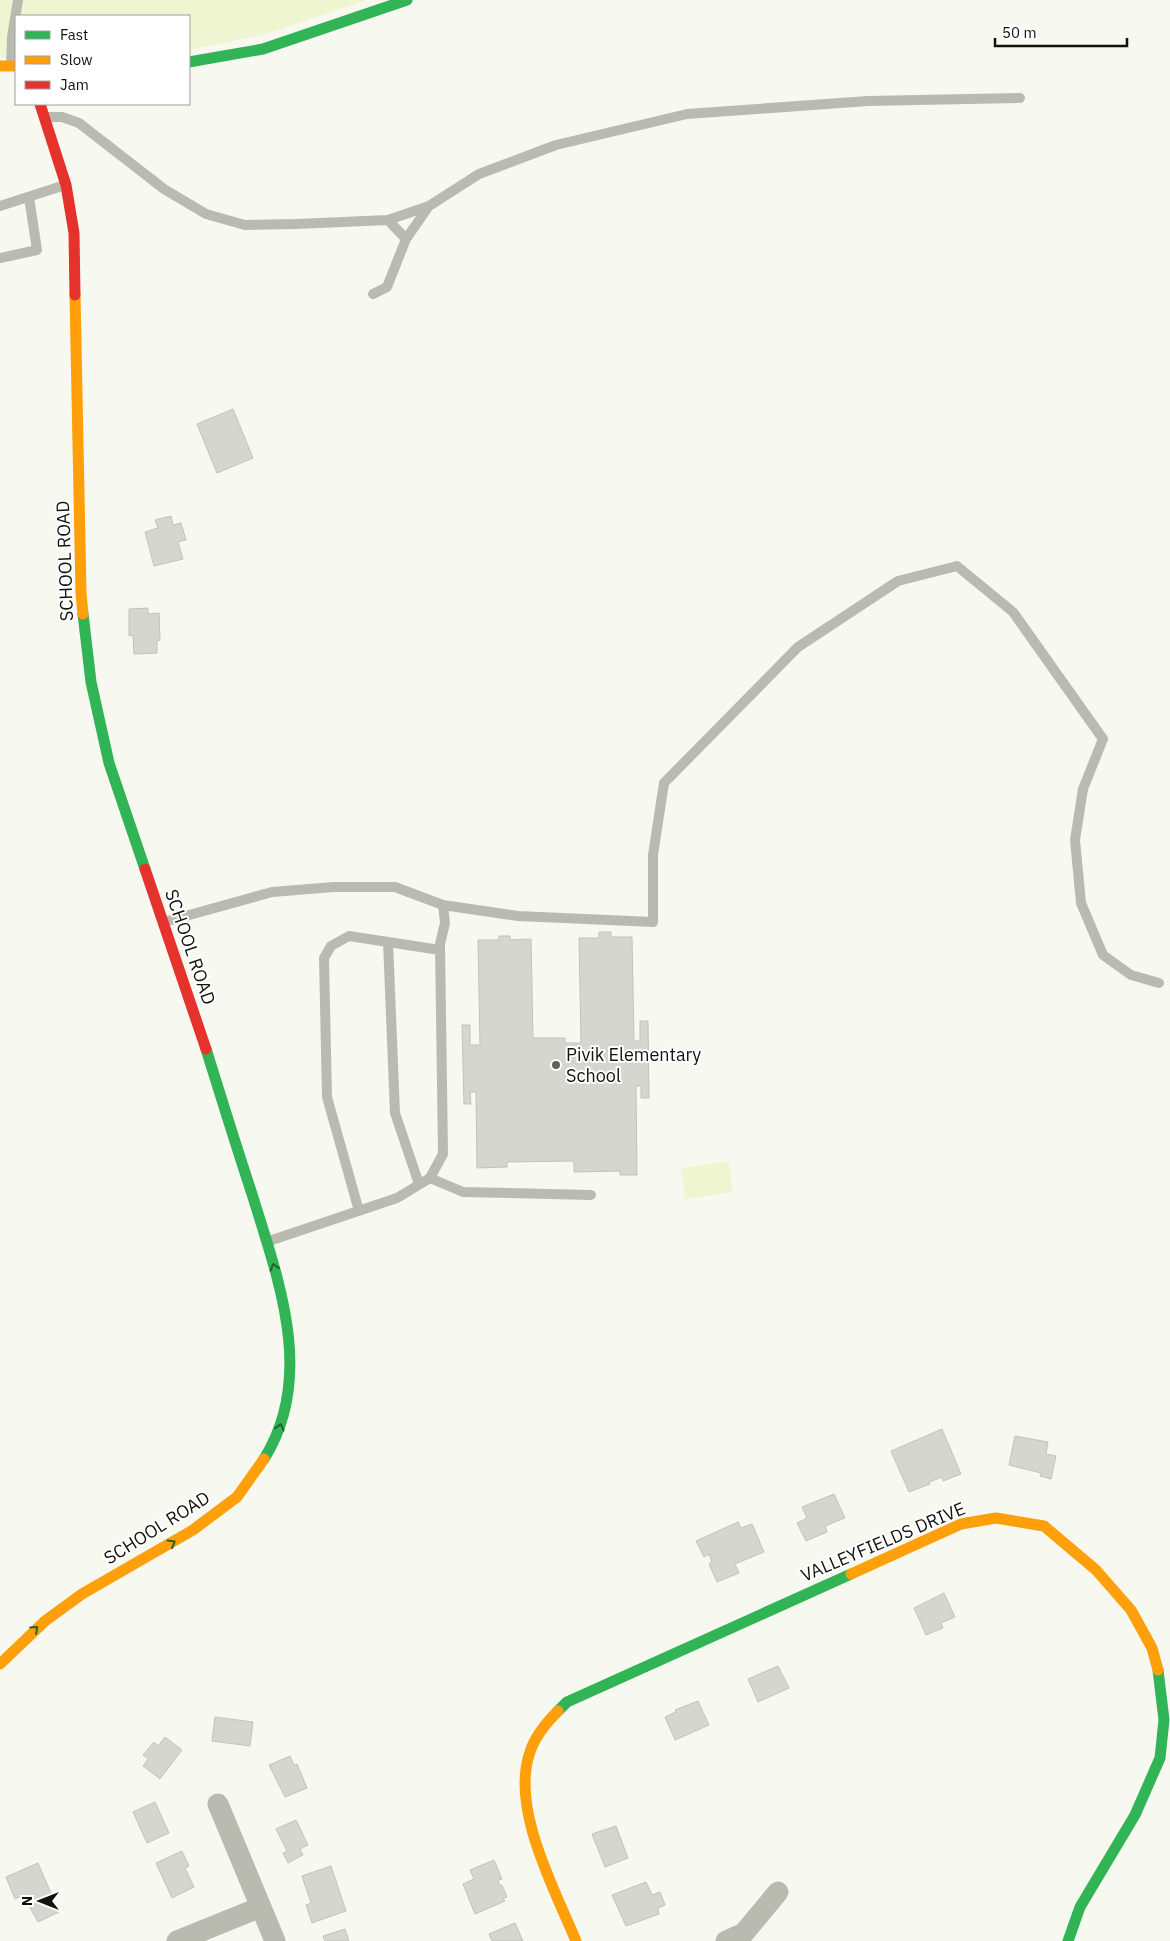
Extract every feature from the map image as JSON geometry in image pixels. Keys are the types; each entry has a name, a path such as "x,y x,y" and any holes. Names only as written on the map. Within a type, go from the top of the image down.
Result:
{"street":[{"path":"190,62 263,49 407,0"},
{"name":"SCHOOL ROAD","path":"0,1664 37,1627 67,1605 193,1530 237,1497 276,1440 285,1410 290,1373 289,1336 282,1291 109,763 91,682 81,594 74,233 66,185 40,105"},
{"name":"VALLEYFIELDS DRIVE","path":"576,1941 532,1830 524,1791 529,1754 546,1723 566,1702 961,1524 996,1518 1044,1526 1096,1570 1131,1610 1152,1648 1160,1680 1164,1720 1160,1758 1135,1815 1080,1907 1068,1941"},
{"path":"218,1804 275,1941"},
{"path":"726,1941 744,1933 778,1892"},
{"path":"177,1941 260,1907"}],"lane":[{"path":"16,15 18,0"},
{"path":"9,66 15,19"},
{"path":"44,117 62,117 79,123 164,189 206,214 245,225 388,220 429,206 479,174 556,144 687,114 868,101 1020,98"},
{"path":"0,206 66,185"},
{"path":"0,258 37,250 29,196"},
{"path":"373,294 387,287 406,239 429,206"},
{"path":"388,220 406,239"},
{"path":"163,923 272,892 334,887 395,887 443,905 518,916 653,922 653,855 664,783 798,647 898,581 957,566 1012,612 1104,739 1083,789 1075,840 1082,903 1104,955 1131,975 1159,982"},
{"path":"266,1242 397,1198 430,1178 443,1154 440,950 445,923 443,905"},
{"path":"358,1211 327,1097 324,958 331,946 349,936 440,950"},
{"path":"388,942 395,1113 419,1184"},
{"path":"430,1178 463,1192 592,1195"}],"green space":[{"path":"0,0 367,0 266,34 190,50 190,15 15,15 15,57 0,58"},
{"path":"729,1161 733,1192 685,1199 681,1168"}],"building":[{"path":"233,409 253,458 217,473 197,424"},
{"path":"171,516 173,525 181,523 186,540 178,542 183,559 154,566 145,532 158,528 155,520"},
{"path":"148,608 148,614 159,613 160,640 157,641 157,653 134,654 133,635 129,636 129,609"},
{"name":"Pivik Elementary School","path":"599,932 611,932 611,937 632,937 634,1041 640,1041 640,1021 648,1021 649,1098 641,1098 641,1086 636,1086 637,1175 620,1175 620,1171 574,1172 574,1161 507,1162 507,1167 477,1168 476,1092 470,1092 471,1104 464,1104 462,1025 470,1025 470,1045 480,1045 478,940 499,940 499,936 510,936 510,940 531,939 533,1038 565,1038 565,1043 581,1043 579,938 599,938"},
{"path":"942,1429 961,1474 943,1481 942,1477 909,1492 891,1451"},
{"path":"1015,1436 1048,1442 1046,1454 1056,1456 1051,1479 1040,1476 1041,1473 1009,1465"},
{"path":"834,1494 845,1518 825,1526 827,1532 806,1541 797,1523 807,1518 802,1507"},
{"path":"738,1522 741,1528 752,1524 764,1552 735,1564 739,1573 717,1582 709,1564 712,1562 709,1554 704,1557 696,1541"},
{"path":"944,1593 955,1617 941,1623 943,1628 926,1635 914,1608"},
{"path":"778,1666 789,1688 758,1702 748,1679"},
{"path":"698,1701 709,1725 675,1740 665,1717 676,1712 675,1710"},
{"path":"215,1717 253,1722 250,1746 212,1741"},
{"path":"165,1737 182,1750 160,1779 143,1766 148,1759 143,1755 154,1742 158,1746"},
{"path":"290,1756 294,1765 297,1764 307,1788 285,1797 269,1765"},
{"path":"155,1802 169,1833 147,1843 133,1812"},
{"path":"296,1820 308,1845 300,1849 303,1855 288,1863 283,1853 287,1851 276,1829"},
{"path":"616,1826 628,1858 605,1867 592,1834"},
{"path":"182,1851 189,1866 185,1868 194,1887 172,1898 156,1863"},
{"path":"494,1860 502,1879 498,1880 500,1886 502,1885 507,1897 503,1898 505,1901 475,1914 463,1884 474,1879 470,1870"},
{"path":"38,1863 59,1912 38,1922 23,1895 15,1899 6,1877"},
{"path":"331,1866 346,1911 312,1923 306,1905 311,1903 302,1876"},
{"path":"646,1882 652,1895 660,1892 665,1905 658,1908 659,1914 626,1926 612,1895"},
{"path":"515,1923 523,1941 492,1941 489,1934"},
{"path":"345,1929 349,1941 325,1941 323,1936"}],"traffic: fast":[{"path":"190,62 263,49 407,0"},
{"path":"83,614 91,682 109,763 145,869"},
{"path":"206,1049 272,1260 281,1293 287,1327 290,1361 288,1395 279,1427 264,1459"},
{"path":"558,1711 567,1702 851,1574"},
{"path":"1068,1941 1080,1907 1135,1815 1160,1758 1164,1720 1158,1670"}],"traffic: slow":[{"path":"0,66 15,66"},
{"path":"75,295 83,614"},
{"path":"0,1664 45,1621 82,1594 193,1530 237,1497 264,1459"},
{"path":"851,1574 961,1524 996,1518 1044,1526 1096,1570 1131,1610 1152,1648 1158,1670"},
{"path":"558,1711 541,1730 532,1746 525,1774 526,1798 530,1823 547,1874 576,1941"}],"traffic: jam":[{"path":"40,105 66,185 74,233 75,295"},
{"path":"145,869 206,1049"}],"place":[{"name":"Pivik Elementary School","path":"556,1065"}]}
